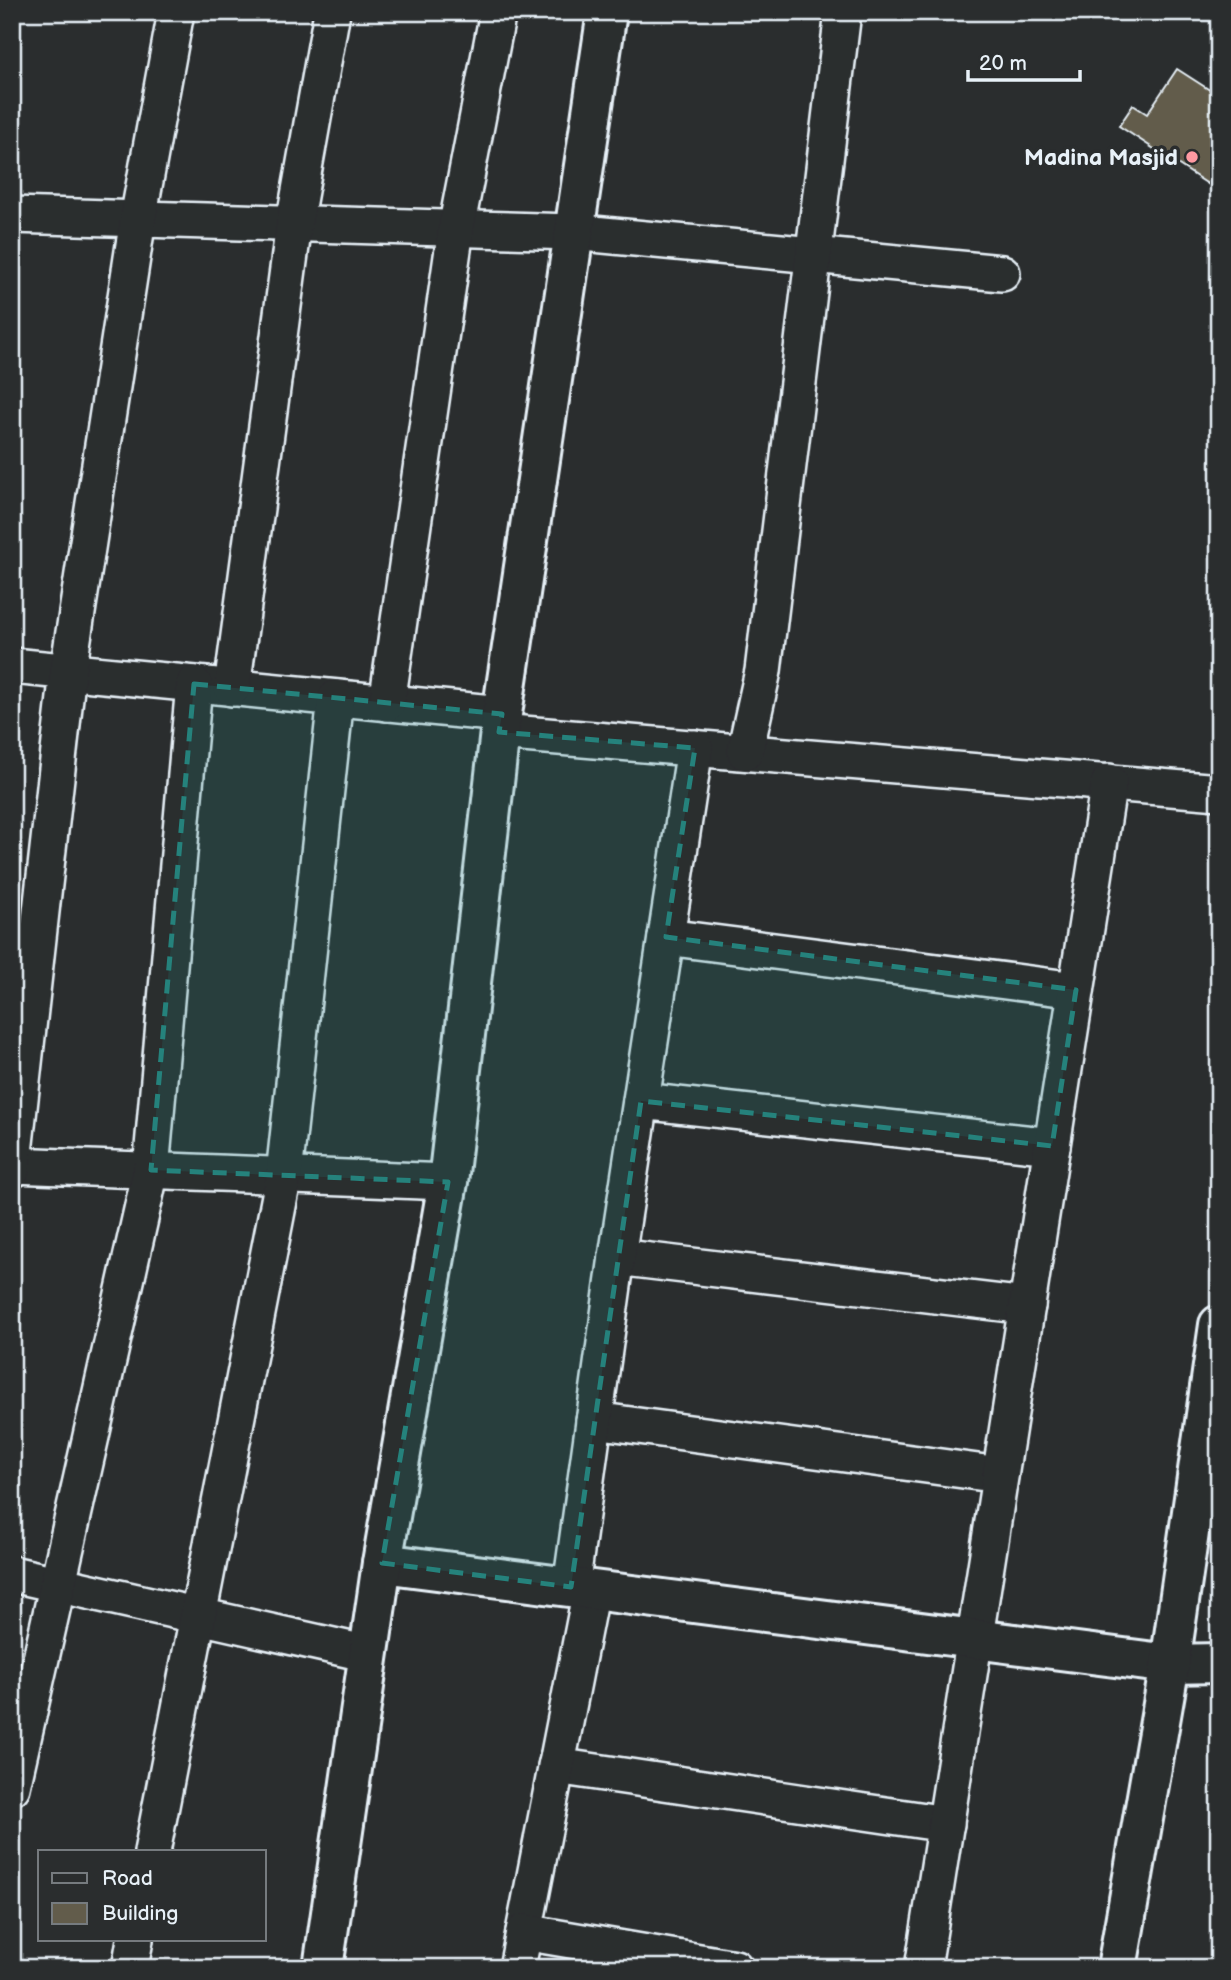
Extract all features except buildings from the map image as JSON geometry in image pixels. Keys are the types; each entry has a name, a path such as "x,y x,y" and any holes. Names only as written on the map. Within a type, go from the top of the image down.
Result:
{"street":[{"path":"176,12 138,219 68,671 13,1167 448,1182"},
{"path":"232,688 294,224 332,12"},
{"path":"387,703 456,229 498,12"},
{"path":"323,1968 382,1563 448,1182 500,723 607,12"},
{"path":"745,752 763,671 843,12"},
{"path":"12,215 572,232 1002,273"},
{"path":"12,666 387,703 500,723 695,748 1219,792"},
{"path":"12,1787 151,1170 194,684"},
{"path":"152,1850 284,1175 337,698"},
{"path":"517,1968 556,1766 581,1589 594,1420 695,748"},
{"path":"923,1968 1109,782"},
{"path":"666,937 1076,989"},
{"path":"641,1101 1052,1146"},
{"path":"617,1257 1027,1307"},
{"path":"1117,1968 1170,1664 1219,1325"},
{"path":"594,1420 1000,1475"},
{"path":"382,1563 1170,1664 1219,1663"},
{"path":"12,1574 369,1654"},
{"path":"556,1766 946,1824"},
{"path":"524,1932 735,1968"},
{"path":"130,1968 135,1941"}],"highlighted area":[{"path":"194,684 502,714 499,732 695,748 666,937 1076,990 1052,1146 641,1101 571,1587 382,1563 448,1182 151,1170"}],"place":[{"name":"Madina Masjid","path":"1192,157"}]}
